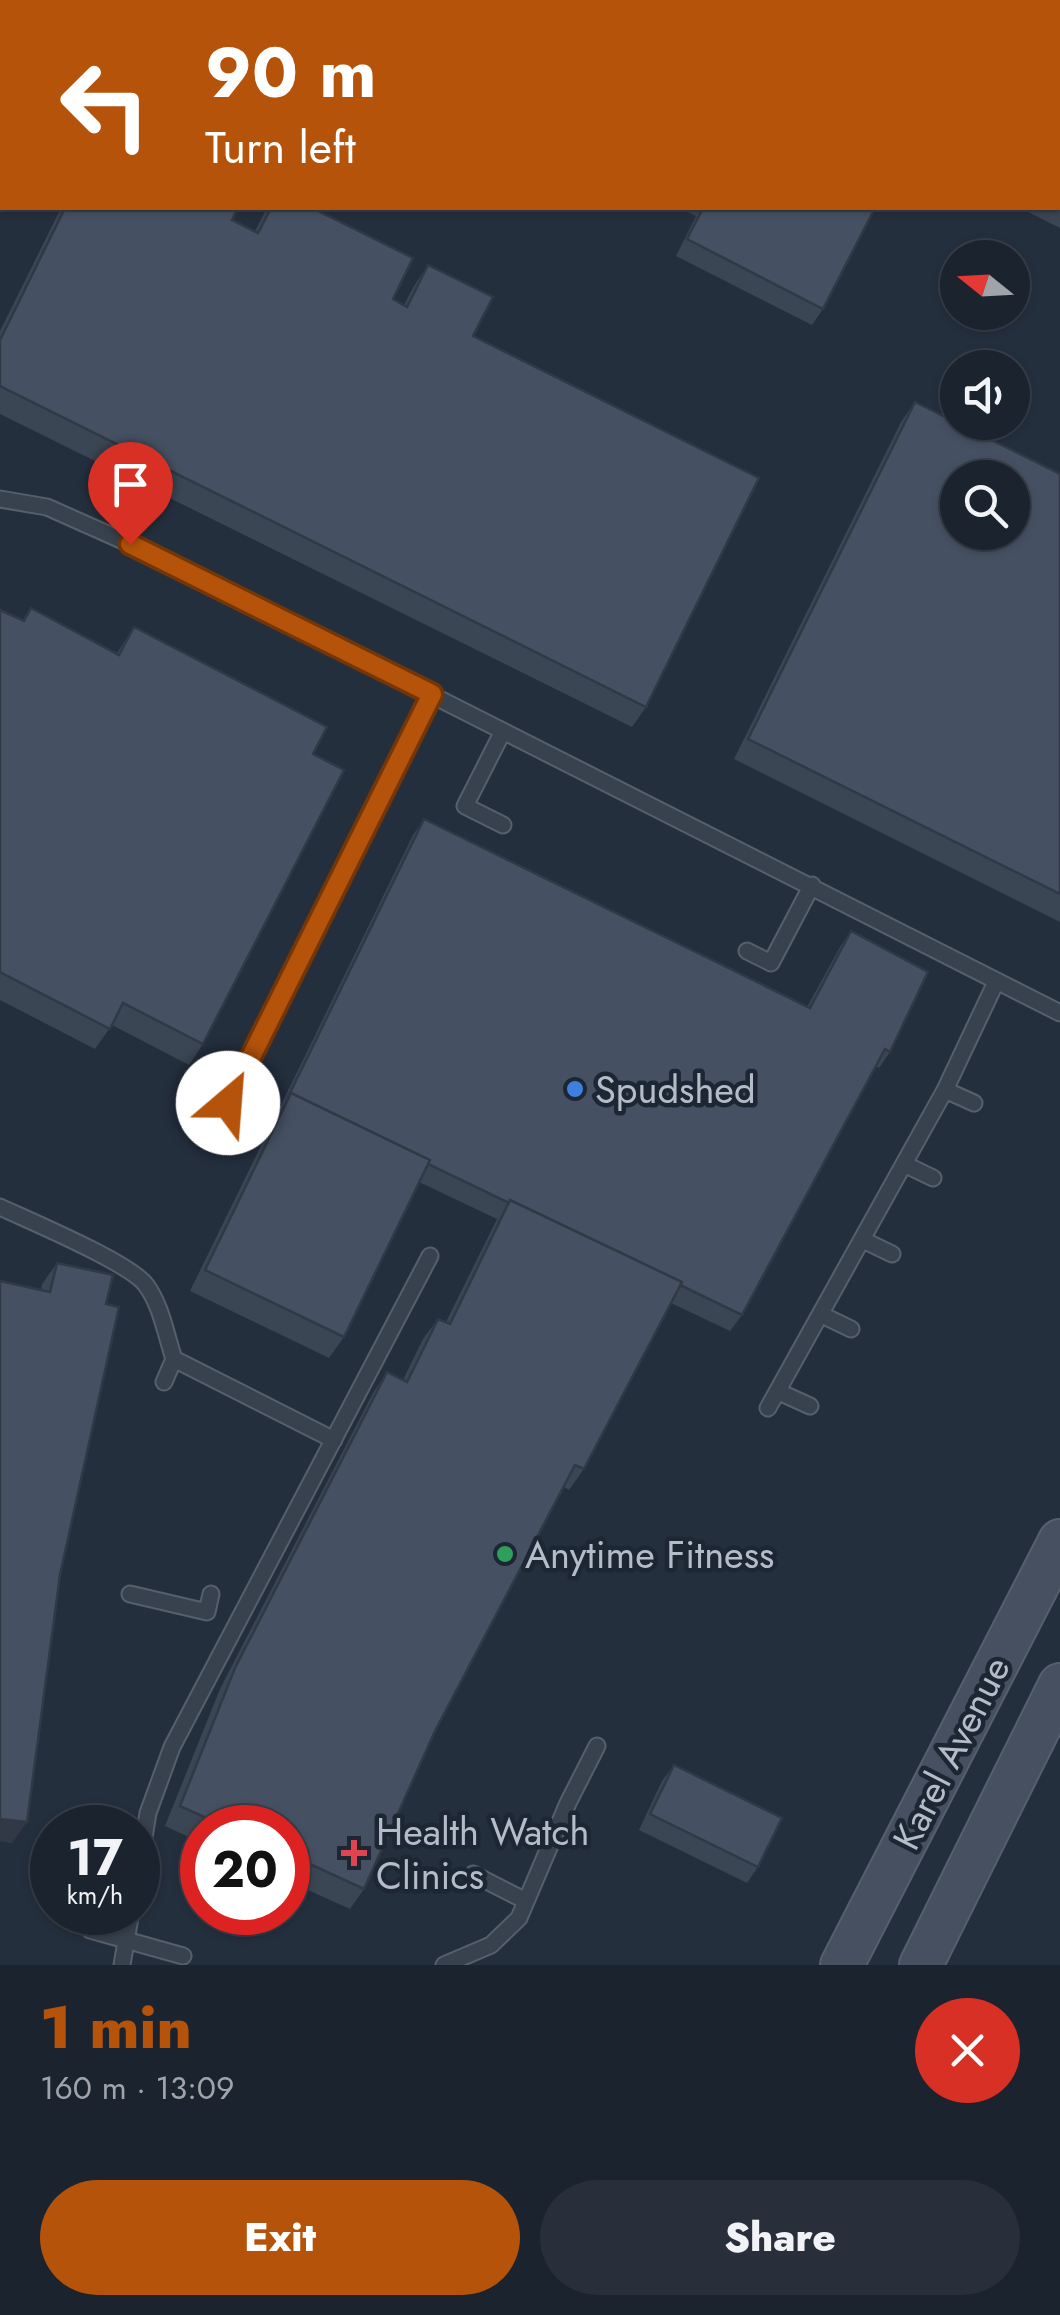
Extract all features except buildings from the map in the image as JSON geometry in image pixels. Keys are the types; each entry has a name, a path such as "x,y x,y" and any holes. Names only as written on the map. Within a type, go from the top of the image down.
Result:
{"main road":[{"name":"Karel Avenue","path":"842,1965 1060,1541"},
{"path":"972,1712 1060,1600"},
{"name":"Karel Avenue","path":"921,1965 1060,1685"}],"lane":[{"path":"0,499 47,507 157,556 1060,1013"},
{"path":"228,1103 432,694"},
{"path":"503,730 465,806 503,825"},
{"path":"747,950 772,963 812,886"},
{"path":"768,1408 945,1090 996,982"},
{"path":"945,1090 974,1103"},
{"path":"904,1164 933,1178"},
{"path":"0,1207 144,1280 154,1296 174,1359 164,1382"},
{"path":"863,1240 892,1254"},
{"path":"151,1805 172,1747 430,1256"},
{"path":"822,1314 851,1329"},
{"path":"174,1359 334,1440"},
{"path":"779,1392 810,1406"},
{"path":"130,1594 207,1612 211,1594"},
{"path":"444,1965 491,1945 519,1918 597,1746"},
{"path":"473,1874 526,1901"},
{"path":"106,1935 183,1956"},
{"path":"122,1965 127,1935"}],"place":[{"name":"Spudshed","path":"575,1089"},
{"name":"Anytime Fitness","path":"505,1554"},
{"name":"Health Watch Clinics","path":"354,1853"}],"route":[{"path":"130,544 432,694 228,1103"}]}
